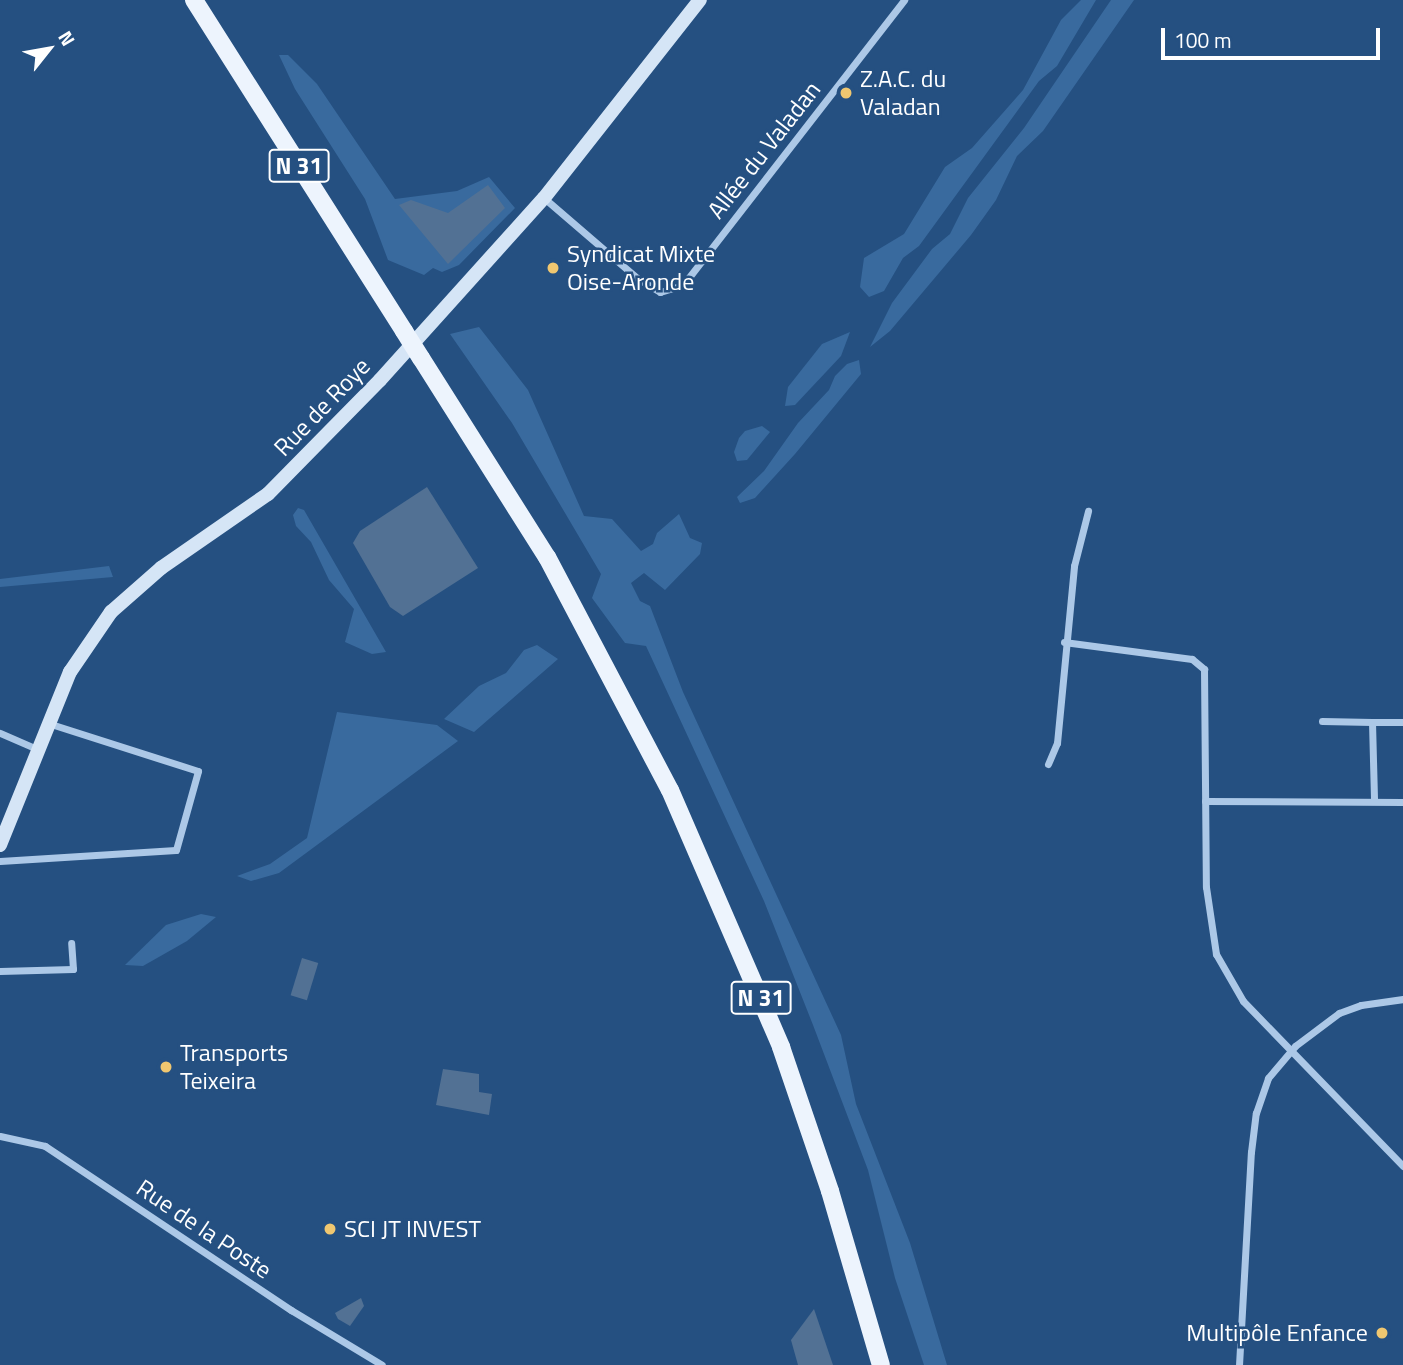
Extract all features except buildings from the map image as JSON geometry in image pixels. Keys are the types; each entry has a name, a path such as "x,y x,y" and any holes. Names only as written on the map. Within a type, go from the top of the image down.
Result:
{"main road":[{"name":"N 31","path":"194,0 421,358 594,640 670,790 781,1047 830,1191 881,1365"},
{"name":"Rue de Roye","path":"0,845 47,722 78,657 111,612 150,576 231,524 285,478 544,198 700,0"}],"street":[{"name":"Allée du Valadan","path":"544,198 637,278 660,292 683,285 904,0"},
{"path":"1048,764 1057,743 1064,642 1074,566 1088,511"},
{"path":"1064,642 1192,659 1204,669 1209,929 1216,954 1243,1001 1290,1053 1403,1166"},
{"path":"1322,721 1403,722"},
{"path":"0,861 176,849 198,771 47,722"},
{"path":"1372,722 1374,801"},
{"path":"0,733 37,749"},
{"path":"1205,801 1403,802"},
{"path":"0,971 73,968 71,943"},
{"path":"1239,1365 1256,1113 1268,1078 1290,1053 1339,1013 1361,1005 1403,999"},
{"name":"Rue de la Poste","path":"0,1136 45,1146 291,1310 383,1365"}],"shaded area":[{"path":"1081,0 1096,0 1057,66 1039,81 919,246 903,258 884,291 869,297 860,287 864,258 904,234 945,167 972,148 1023,90 1061,20"},
{"path":"1111,0 1134,0 1043,131 1017,156 996,200 971,235 890,331 870,347 892,303 932,249 950,234 968,198 1024,128"},
{"path":"279,55 288,55 317,84 395,199 457,191 489,177 515,208 459,265 442,272 433,268 424,275 388,260 365,199 295,89"},
{"path":"488,185 505,208 448,264 399,205 411,200 448,213"},
{"path":"479,327 528,390 584,516 612,519 641,551 653,544 657,533 679,514 690,538 702,543 700,554 665,590 644,573 631,583 640,601 650,606 683,692 841,1035 856,1104 910,1243 947,1365 924,1365 895,1278 868,1170 813,1025 764,901 646,646 625,643 592,598 601,574 512,423 450,334"},
{"path":"850,332 841,356 795,405 785,406 788,387 822,344"},
{"path":"859,360 861,374 795,454 755,498 740,503 737,497 764,471 798,423 829,390 835,376 847,364"},
{"path":"762,426 770,432 747,460 737,461 734,452 739,438 745,431"},
{"path":"427,487 478,568 403,616 390,607 353,543 360,531"},
{"path":"298,508 304,510 386,652 372,654 345,642 354,609 329,580 311,542 296,526 293,515"},
{"path":"109,566 113,577 0,587 0,579"},
{"path":"537,645 558,659 474,732 444,719 479,686 506,673 524,650"},
{"path":"337,712 437,725 458,741 279,873 251,881 237,876 270,864 307,838"},
{"path":"201,914 216,917 187,941 143,966 125,965 166,925"},
{"path":"302,958 318,963 307,1000 291,995"},
{"path":"443,1069 479,1074 479,1092 492,1094 489,1115 436,1105"},
{"path":"361,1298 364,1306 350,1326 338,1319 335,1313"},
{"path":"814,1309 833,1365 798,1365 791,1340"}],"place":[{"name":"Z.A.C. du Valadan","path":"846,93"},
{"name":"Syndicat Mixte Oise-Aronde","path":"553,268"},
{"name":"Transports Teixeira","path":"166,1067"},
{"name":"SCI JT INVEST","path":"330,1229"},
{"name":"Multipôle Enfance","path":"1382,1333"}]}
